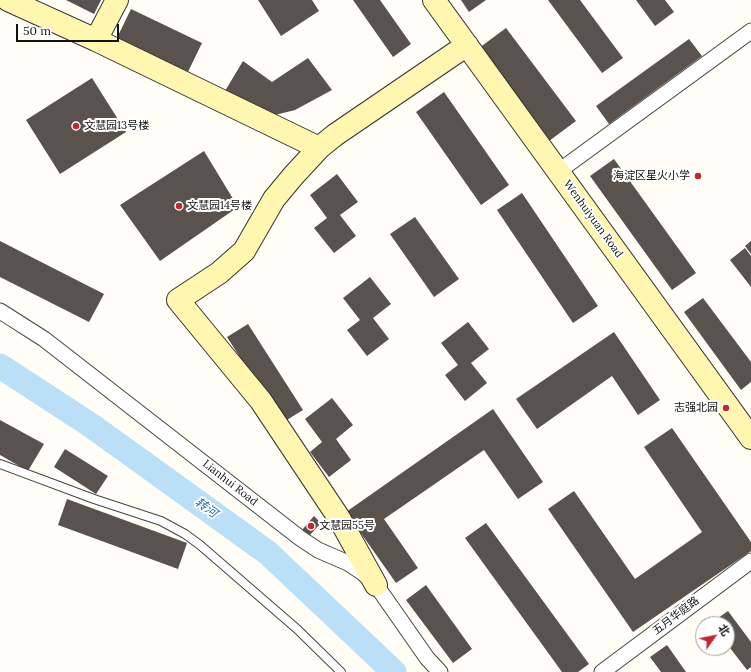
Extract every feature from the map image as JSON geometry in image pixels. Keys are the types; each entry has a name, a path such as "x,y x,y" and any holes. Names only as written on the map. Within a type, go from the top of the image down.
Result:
{"street":[{"path":"8,0 96,40 319,148"},
{"path":"96,40 117,0"},
{"name":"Wenhuiyuan Road","path":"434,0 751,438"},
{"path":"558,171 751,31"},
{"path":"376,585 338,518 261,401 178,300 220,273 244,251 274,199 319,148 467,45"},
{"name":"Lianhui Road","path":"0,311 44,339 300,538 318,550 354,566 366,575 376,585 427,658 440,672"},
{"name":"五月华庭路","path":"602,672 751,561"}],"lane":[{"path":"0,464 94,499 161,521 185,534 200,545 297,629 338,671"}],"building":[{"path":"66,0 101,0 94,14"},
{"path":"258,0 312,0 319,11 281,36"},
{"path":"353,0 380,0 411,44 393,57"},
{"path":"461,0 486,0 469,12"},
{"path":"548,0 580,0 623,58 602,73"},
{"path":"636,0 665,0 674,12 655,26"},
{"path":"131,9 202,43 186,76 115,42"},
{"path":"506,28 576,121 549,141 479,48"},
{"path":"689,39 702,56 609,124 596,106"},
{"path":"308,58 332,90 295,110 271,116 225,91 243,61 272,82"},
{"name":"文慧园13号楼","path":"92,78 126,132 60,174 26,120"},
{"path":"444,92 509,185 481,205 416,112"},
{"name":"文慧园14号楼","path":"204,151 238,207 160,261 120,205"},
{"path":"614,159 696,273 672,290 590,176"},
{"path":"337,174 358,202 340,215 356,236 334,253 314,228 327,218 310,195"},
{"path":"522,193 598,306 573,323 497,210"},
{"path":"415,217 459,279 434,297 390,234"},
{"path":"0,241 104,294 89,322 0,277"},
{"path":"751,241 751,254 745,246"},
{"path":"745,248 751,256 751,287 730,260"},
{"path":"370,277 391,304 373,318 389,339 367,356 347,330 360,320 343,298"},
{"path":"703,298 751,362 751,382 741,390 684,312"},
{"path":"468,322 489,349 471,363 487,383 465,401 445,375 458,365 441,343"},
{"path":"248,324 303,410 282,423 227,337"},
{"path":"614,332 660,400 638,415 612,376 537,429 516,399"},
{"path":"332,398 353,425 336,439 351,460 329,477 310,452 322,442 305,419"},
{"path":"493,409 543,482 518,499 484,450 384,519 418,568 396,583 346,512"},
{"path":"0,420 44,444 28,471 0,455"},
{"path":"672,428 751,542 751,551 633,632 548,509 574,491 635,579 702,532 644,447"},
{"path":"65,449 108,476 96,494 54,467"},
{"path":"67,499 187,543 178,569 58,525"},
{"name":"文慧园55号","path":"314,516 321,523 309,536 302,530"},
{"path":"486,523 589,664 578,672 562,672 465,538"},
{"path":"426,585 472,649 453,663 406,600"},
{"path":"728,611 732,616 721,616"},
{"path":"735,620 751,642 751,667 747,670 735,654"},
{"path":"667,645 686,672 661,672 650,657"}],"waterway":[{"name":"转河","path":"0,366 92,426 268,553 394,672"}],"place":[{"name":"文慧园13号楼","path":"76,126"},
{"name":"海淀区星火小学","path":"698,176"},
{"name":"文慧园14号楼","path":"179,206"},
{"name":"志强北园","path":"726,408"},
{"name":"文慧园55号","path":"311,526"}]}
